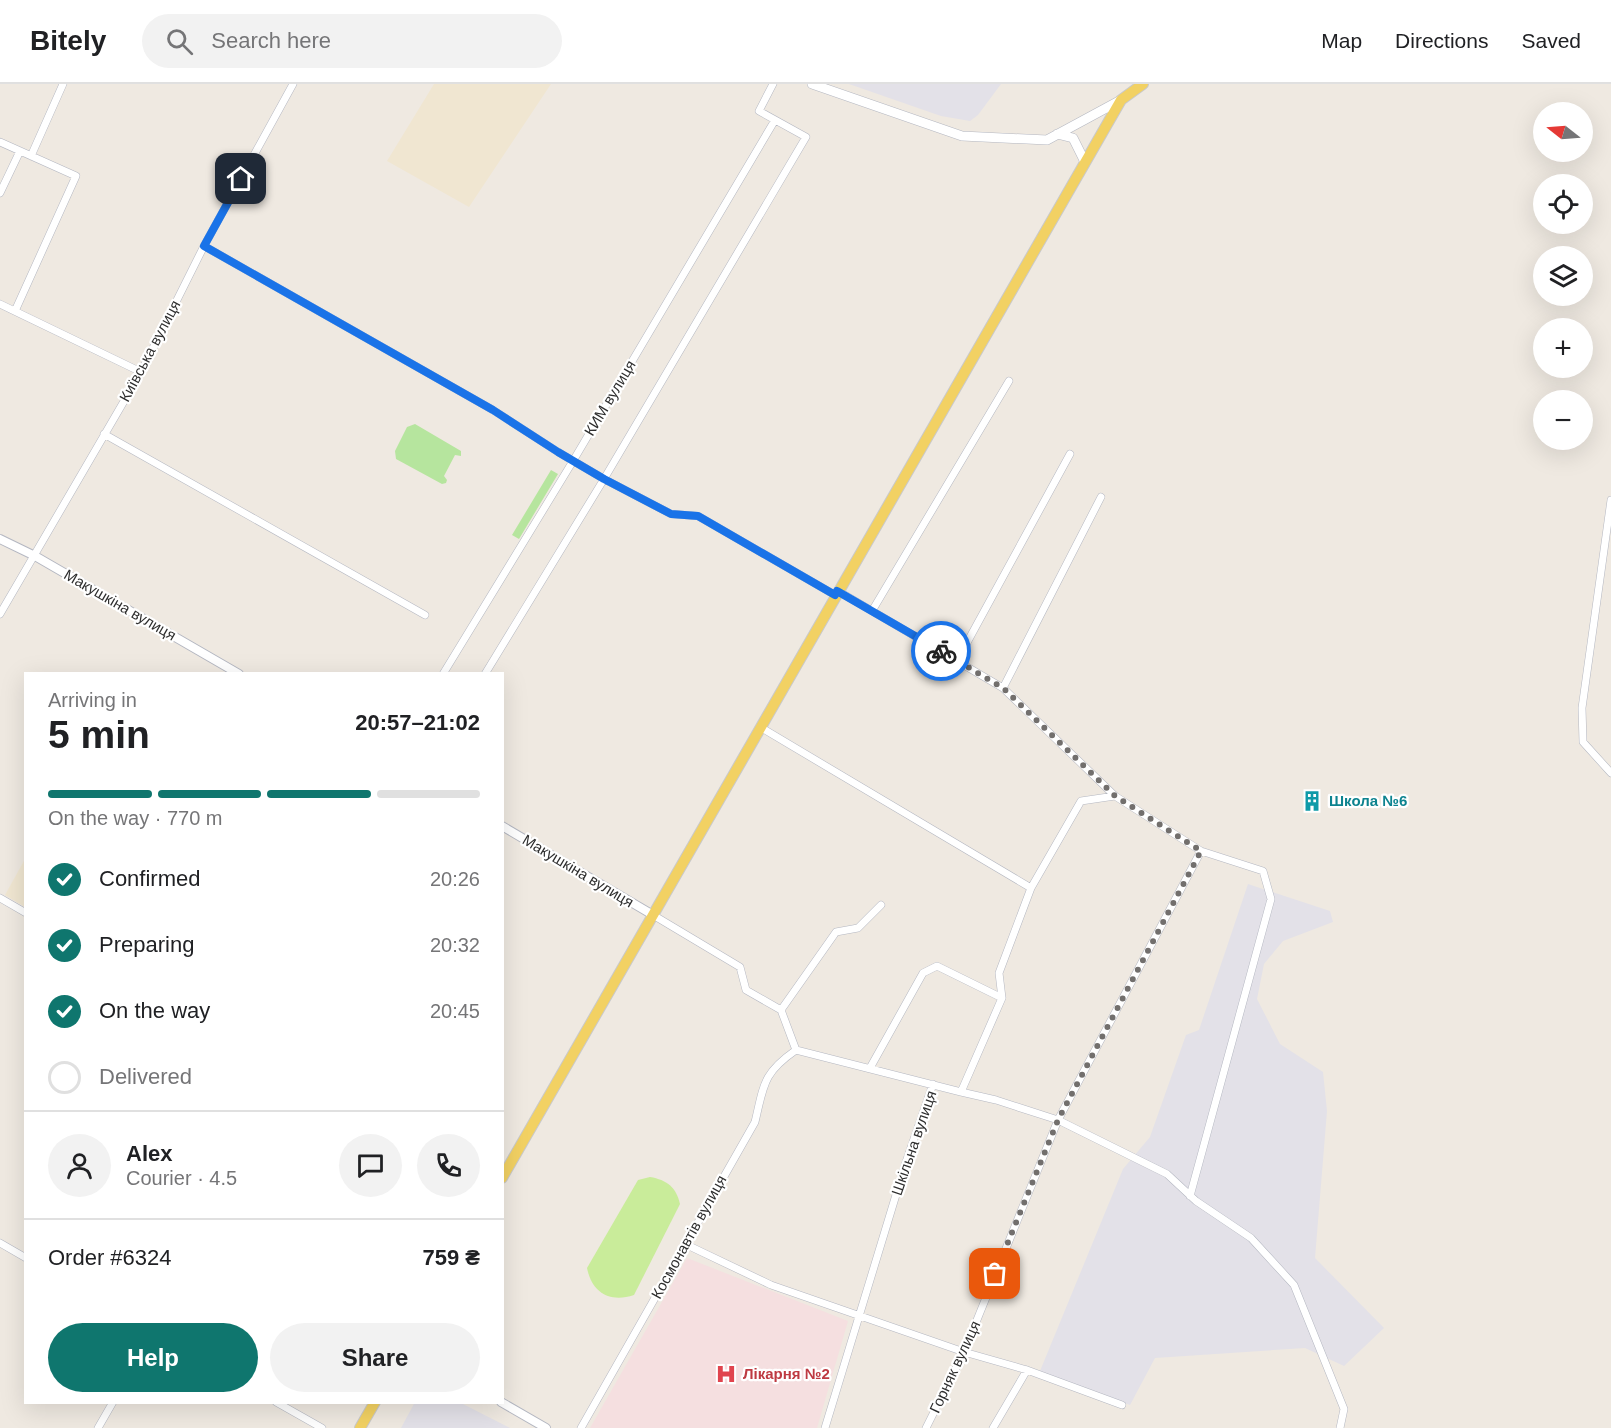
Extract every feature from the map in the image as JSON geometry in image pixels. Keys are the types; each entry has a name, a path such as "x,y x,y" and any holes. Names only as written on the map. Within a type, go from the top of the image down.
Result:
{"main road":[{"path":"812,84 962,136 1047,140 1121,100 1143,84"},
{"path":"504,1175 1121,100"},
{"path":"1057,134 1073,138 1085,162"},
{"path":"360,1428 374,1404"}],"street":[{"path":"31,156 63,84"},
{"name":"Київська вулиця","path":"0,614 141,372 204,246 292,84"},
{"path":"486,672 604,479 806,137 759,111 773,84"},
{"name":"КИМ вулиця","path":"444,672 573,461 775,120"},
{"path":"0,142 76,176 15,311"},
{"path":"0,193 20,151"},
{"path":"204,246 493,410 604,479 671,514 698,516 872,611 1003,688 1115,796 1201,851 1263,871 1271,899 1190,1196"},
{"path":"0,304 141,372"},
{"path":"872,611 1009,381"},
{"path":"104,434 424,615"},
{"path":"957,661 1070,454"},
{"path":"1003,688 1101,497"},
{"path":"1611,500 1582,708 1583,742 1611,773"},
{"name":"Макушкіна вулиця","path":"0,539 35,556 236,672"},
{"path":"760,727 1031,888"},
{"name":"Шкільна вулиця","path":"825,1428 906,1162 933,1084 961,1092 1002,998 999,973 1031,888 1081,801 1115,796"},
{"name":"Макушкіна вулиця","path":"504,827 653,915"},
{"name":"Горняк вулиця","path":"926,1428 964,1352 1058,1120 1201,851"},
{"path":"0,898 24,912"},
{"path":"782,1010 836,932 858,928 881,905"},
{"path":"653,915 740,967 746,990 782,1010 796,1050 933,1084"},
{"path":"870,1068 923,973 937,966 1002,998"},
{"name":"Космонавтів вулиця","path":"581,1428 754,1122 768,1074 780,1061 796,1050"},
{"path":"961,1092 996,1100 1058,1120 1167,1174 1190,1196 1251,1238 1294,1285 1344,1409 1340,1428"},
{"path":"0,1243 24,1257"},
{"path":"685,1244 771,1285 964,1352 1027,1370 1122,1405"},
{"path":"993,1428 1027,1370"},
{"path":"98,1428 112,1404"},
{"path":"280,1404 322,1428"},
{"path":"504,1404 546,1428"}],"shaded area":[{"path":"434,84 551,84 469,207 387,161"},
{"path":"849,84 1001,84 978,115 970,121 941,116"},
{"path":"24,861 24,906 5,895"},
{"path":"1248,884 1330,911 1333,922 1283,941 1264,964 1257,999 1280,1044 1323,1072 1327,1111 1315,1258 1384,1328 1344,1366 1305,1348 1155,1358 1130,1405 1040,1371 1123,1169 1150,1137 1186,1035 1199,1030"},
{"name":"Лікарня №2","path":"687,1258 848,1321 817,1428 590,1428"},
{"path":"414,1404 463,1404 510,1428 401,1428"}],"green space":[{"path":"415,424 461,451 461,456 455,455 444,476 446,483 442,484 396,459 395,451 407,427"},
{"path":"551,470 558,474 519,539 512,535"},
{"path":"650,1177 670,1185 680,1204 634,1295 610,1297 603,1294 593,1284 587,1268 638,1180"}],"way so far":[{"path":"941,651 1003,688 1115,796 1201,851 1058,1120 995,1274"}],"place":[{"name":"Школа №6","path":"1312,801"},
{"name":"Лікарня №2","path":"726,1374"}],"route":[{"path":"241,179 204,246 493,410 604,479 671,514 698,516 835,595 837,591 941,651"}]}
